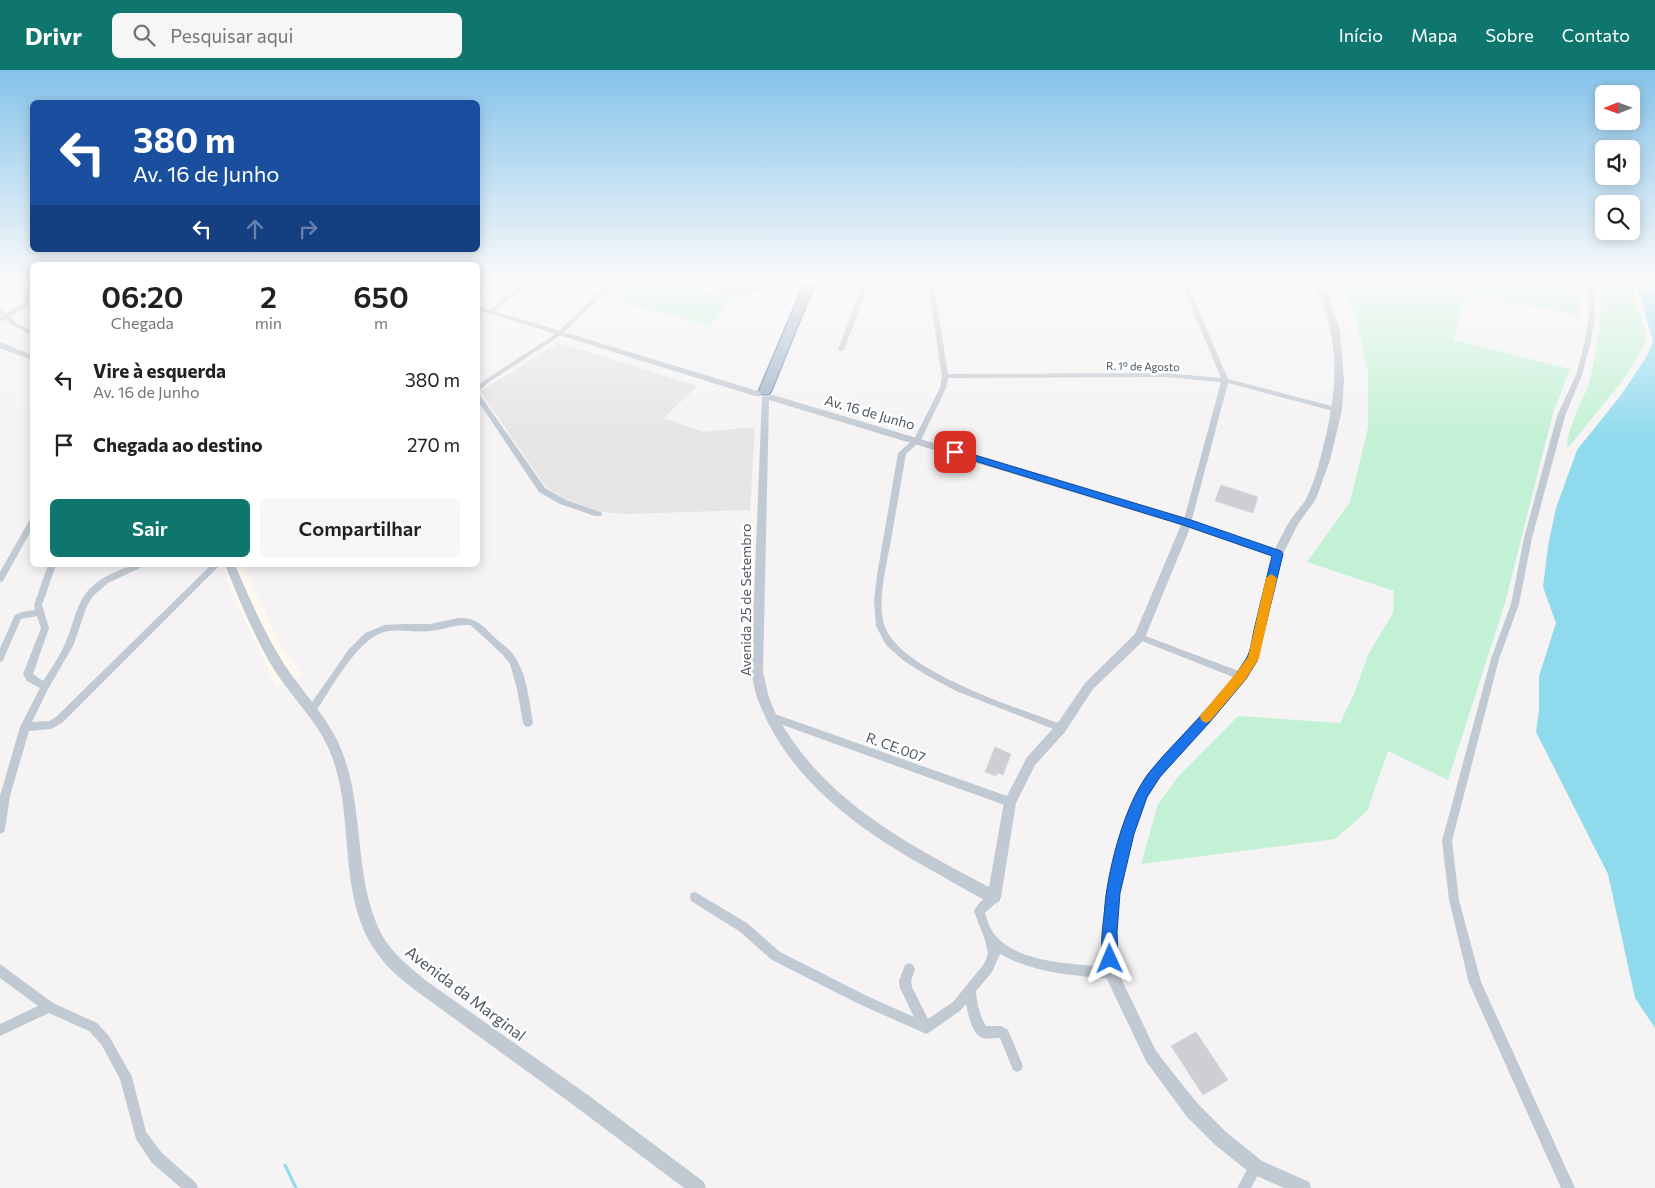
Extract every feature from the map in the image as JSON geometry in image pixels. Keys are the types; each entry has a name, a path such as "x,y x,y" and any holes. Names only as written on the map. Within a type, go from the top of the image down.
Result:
{"highway":[{"name":"Avenida 25 de Setembro","path":"764,395 789,332"}],"street":[{"name":"Av. 16 de Junho","path":"553,332 917,440 1187,523 1278,554"},
{"path":"841,350 848,332"},
{"path":"938,332 945,376 943,388 917,440 902,453 880,584 878,608 880,628 892,645 922,670 946,683 1061,728"},
{"path":"926,1028 957,1006 988,968 994,954 989,935 979,911 994,897 1010,802 1031,761 1061,728 1089,686 1140,637 1187,523 1225,380 1205,332"},
{"path":"1303,1188 1281,1183 1256,1167 1220,1138 1193,1111 1171,1084 1151,1056 1111,973 1110,932 1113,893 1127,834 1141,794 1156,773 1242,676 1253,658 1278,554 1294,522 1311,499 1324,460 1337,410 1340,381 1336,332"},
{"path":"1568,1188 1475,983 1454,900 1447,841 1479,715 1515,604 1528,538 1561,416 1578,375 1589,332"},
{"path":"480,387 559,334"},
{"path":"0,345 30,357"},
{"name":"R. 1º de Agosto","path":"945,376 1165,375 1225,380 1337,410"},
{"name":"Avenida 25 de Setembro","path":"764,395 757,672 764,703 796,758 833,798 862,821 921,858 994,897"},
{"path":"480,400 542,490 563,502 598,514"},
{"path":"0,579 28,537"},
{"path":"45,687 30,678 28,674 45,628 38,605 51,567"},
{"path":"0,829 2,797 25,727 72,639 78,614 94,588 104,581 135,567"},
{"path":"25,727 51,725 59,720 214,567"},
{"name":"Avenida da Marginal","path":"231,567 264,641 280,668 332,743 345,775 359,884 367,916 378,942 392,960 420,985 582,1101 698,1188"},
{"path":"0,658 18,618 22,615 41,612"},
{"path":"311,711 352,651 369,635 403,625 433,628 464,622 477,626 511,658 522,689 528,723"},
{"path":"1140,637 1242,676"},
{"name":"R. CE.007","path":"772,718 1010,802"},
{"path":"695,897 743,927 776,956 865,1001 926,1028"},
{"path":"989,935 1002,949 1028,962 1111,973"},
{"path":"909,969 905,981 906,988 926,1028"},
{"path":"0,970 49,1006 93,1027 105,1040 126,1077 140,1135 157,1158 191,1188"},
{"path":"970,988 971,1005 978,1025 983,1032 1001,1032 1004,1034 1017,1066"},
{"path":"0,1030 49,1006"},
{"path":"1244,1188 1256,1167"}],"shaded area":[{"path":"559,343 697,386 664,418 703,432 755,427 750,510 627,514 603,512 565,499 545,486 480,391"},
{"path":"224,567 242,567 263,606 279,643 302,675 276,687 232,593"}],"green space":[{"path":"1359,332 1456,332 1454,340 1570,369 1553,413 1505,603 1448,780 1388,751 1367,811 1335,839 1141,864 1158,804 1178,777 1238,716 1340,723 1354,694 1368,655 1393,613 1394,591 1307,562 1350,502 1368,428 1368,372"},
{"path":"1599,332 1646,333 1645,344 1623,380 1567,449 1570,430 1590,379"}],"water":[{"path":"1650,332 1655,332 1655,1028 1635,998 1608,874 1536,732 1539,710 1539,676 1556,623 1543,587 1548,546 1556,508 1577,450 1621,395 1647,356 1653,341"}],"building":[{"path":"1221,485 1258,497 1253,513 1215,501"},
{"path":"995,747 1011,754 1003,775 998,773 996,776 985,772"},
{"path":"1196,1032 1228,1080 1203,1095 1171,1046"}],"waterway":[{"path":"285,1165 296,1188"}],"slow traffic":[{"path":"1206,717 1242,676 1253,658 1271,578"}],"route":[{"path":"955,452 1187,523 1278,554 1265,600 1253,658 1242,676 1156,773 1141,794 1127,834 1113,893 1110,959"}]}
